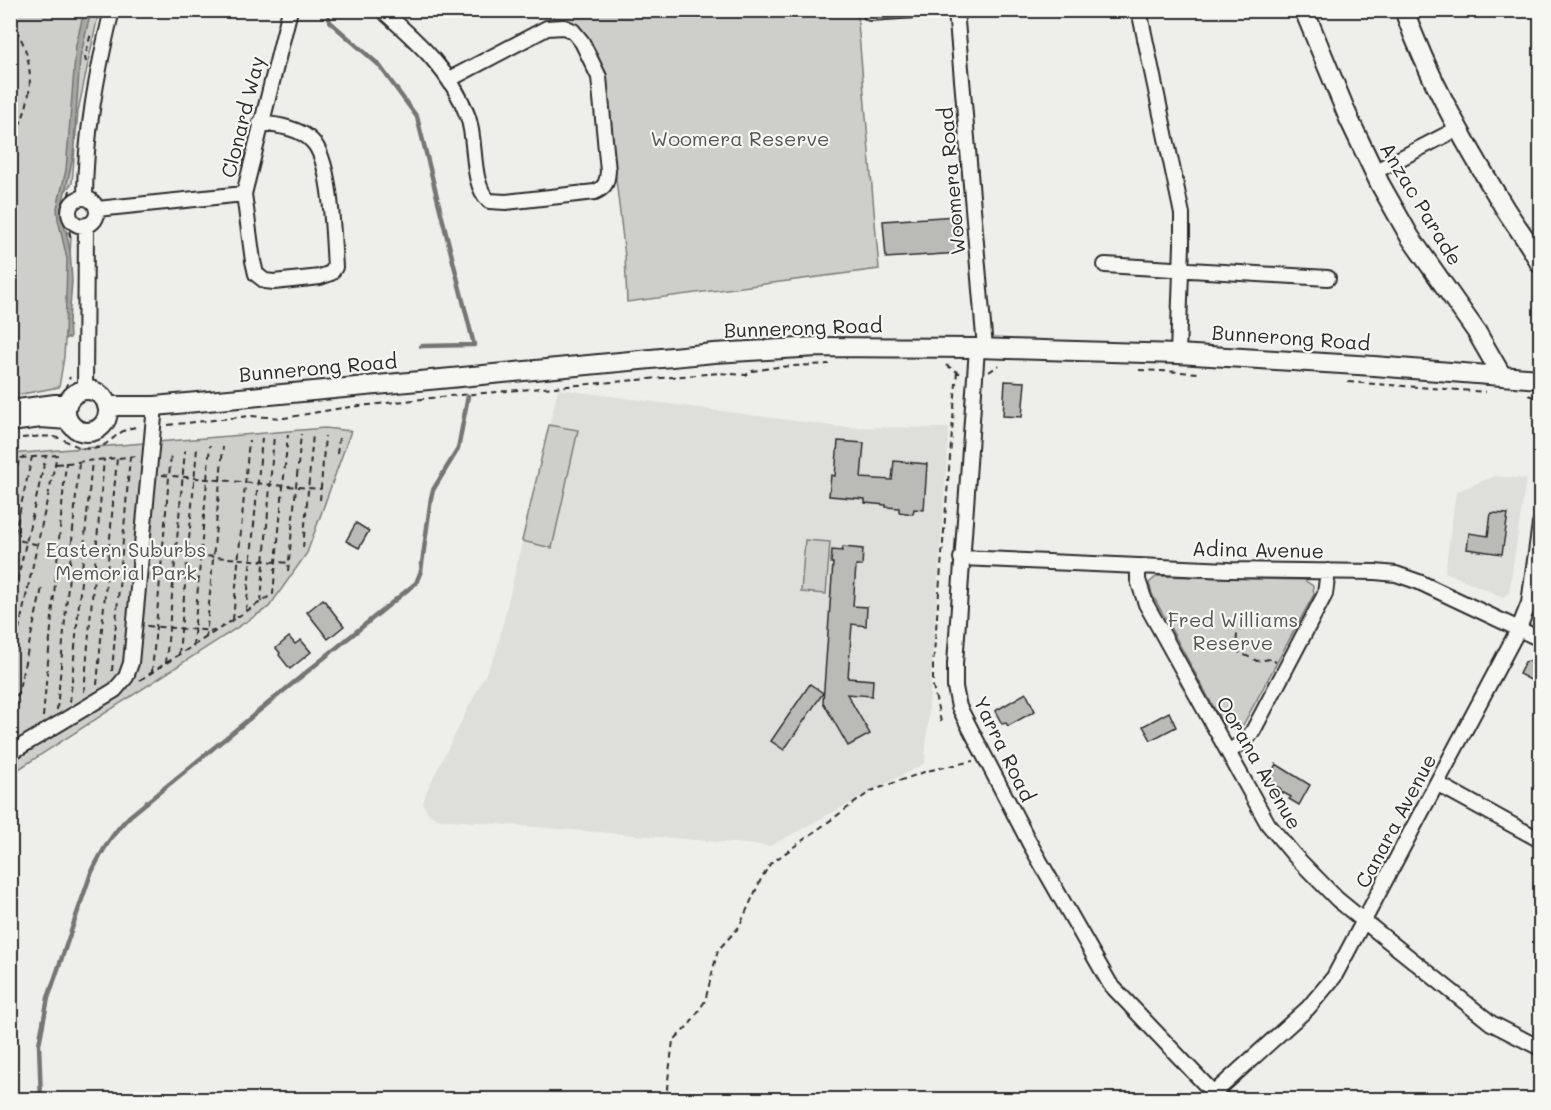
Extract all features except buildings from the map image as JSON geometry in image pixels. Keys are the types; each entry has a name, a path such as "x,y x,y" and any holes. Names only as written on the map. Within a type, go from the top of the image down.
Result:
{"main road":[{"name":"Anzac Parade","path":"1304,10 1325,65 1374,172 1410,237 1476,331 1502,376"},
{"path":"1404,10 1426,64 1457,129 1510,217 1539,259"},
{"name":"Bunnerong Road","path":"107,406 156,406 714,353 817,347 981,348 1178,354 1502,376"},
{"path":"1502,376 1540,379"},
{"path":"10,410 55,404 68,412 77,430 91,432 106,420 107,406 96,393 85,391 74,395 68,412"},
{"path":"10,422 68,412"}],"street":[{"path":"85,198 86,153 91,108 112,10"},
{"name":"Clonard Way","path":"97,209 244,194 290,10"},
{"path":"382,10 417,40 450,80 467,116 474,138 478,183 482,194 489,201 595,192 604,188 608,171 599,77 582,42 573,31 564,27 547,27 450,80"},
{"path":"870,13 916,10"},
{"name":"Woomera Road","path":"956,10 981,348"},
{"path":"1139,10 1182,214 1178,354"},
{"path":"244,194 256,274 265,281 274,282 320,277 331,273 335,267 332,217 321,154 312,141 294,130 260,123"},
{"path":"1374,172 1457,129"},
{"path":"85,198 93,202 97,209 93,222 86,225 77,224 70,214 74,202 85,198"},
{"path":"85,391 86,225"},
{"path":"1105,265 1328,278"},
{"name":"Yarra Road","path":"981,348 975,374 961,558 955,687 959,707 1030,843 1110,984 1217,1096"},
{"path":"10,753 115,690 126,677 132,653 156,406"},
{"name":"Canara Avenue","path":"1217,1096 1308,1008 1334,977 1520,628 1529,603 1540,524"},
{"name":"Adina Avenue","path":"961,558 1229,570 1396,574 1419,582 1540,639"},
{"name":"Oorana Avenue","path":"1138,566 1138,580 1146,604 1268,824 1281,841 1337,899 1491,1023 1540,1048"},
{"path":"1228,752 1245,741 1253,731 1324,594 1328,571"},
{"path":"1438,784 1540,840"}],"path":[{"path":"10,21 23,40 30,76 26,110 10,142"},
{"path":"941,363 961,374 987,375 1001,364"},
{"path":"271,418 449,396 719,374 746,375 752,371 778,367 834,364"},
{"path":"1128,370 1199,373"},
{"path":"941,722 933,686 933,666 957,371"},
{"path":"1341,381 1486,392"},
{"path":"1518,394 1529,395 1540,402"},
{"path":"135,683 273,594 288,434"},
{"path":"288,571 300,434"},
{"path":"303,549 313,434"},
{"path":"261,602 274,435"},
{"path":"320,500 325,436"},
{"path":"246,611 262,438"},
{"path":"337,454 339,438"},
{"path":"233,620 249,440"},
{"path":"193,646 210,445"},
{"path":"206,638 223,447"},
{"path":"179,655 197,448"},
{"path":"166,663 185,450"},
{"path":"152,672 171,454"},
{"path":"10,459 57,455 10,670"},
{"path":"10,612 46,456"},
{"path":"56,464 143,456"},
{"path":"111,680 130,457"},
{"path":"10,554 32,458"},
{"path":"104,684 97,689 117,458"},
{"path":"10,497 19,459"},
{"path":"90,693 84,698 104,459"},
{"path":"77,702 70,707 92,460"},
{"path":"63,711 57,716 79,461"},
{"path":"43,725 66,462"},
{"path":"158,475 321,489"},
{"path":"12,539 39,545"},
{"path":"152,551 289,563"},
{"path":"10,728 42,588"},
{"path":"1236,651 1237,634 1246,623"},
{"path":"144,626 215,632"},
{"path":"1216,641 1257,661 1270,659 1286,668"},
{"path":"670,1100 667,1088 673,1041 690,1024 705,1001 718,950 739,927 770,864 871,790 927,771 986,758"}],"shaded area":[{"path":"84,11 91,11 80,58 73,157 61,210 70,250 72,281 70,338 65,338 67,259 57,208 66,170 76,45"},
{"path":"558,389 840,427 949,428 925,763 770,846 437,819 429,814 423,804 426,792 496,653"},
{"path":"1495,476 1526,479 1509,593 1503,597 1445,572 1456,492"}],"green space":[{"path":"11,11 99,11 78,111 72,183 62,195 59,222 71,237 64,357 59,387 11,396"},
{"name":"Woomera Reserve","path":"550,11 857,11 879,269 627,302 625,256 605,86 566,21 554,18"},
{"path":"549,425 578,430 552,548 522,541"},
{"name":"Eastern Suburbs Memorial Park","path":"325,428 351,431 307,553 269,607 11,774 11,454"},
{"path":"805,540 830,542 826,594 801,592"},
{"name":"Fred Williams Reserve","path":"1157,576 1304,580 1313,586 1314,594 1241,727 1231,729 1224,726 1152,594 1149,583"}],"waterway":[{"path":"327,10 330,22 379,65 417,117 474,345 421,346"},
{"path":"41,1100 39,1044 48,998 90,876 103,852 118,829 130,816 416,583 421,571 433,490 458,449 468,396"}]}
